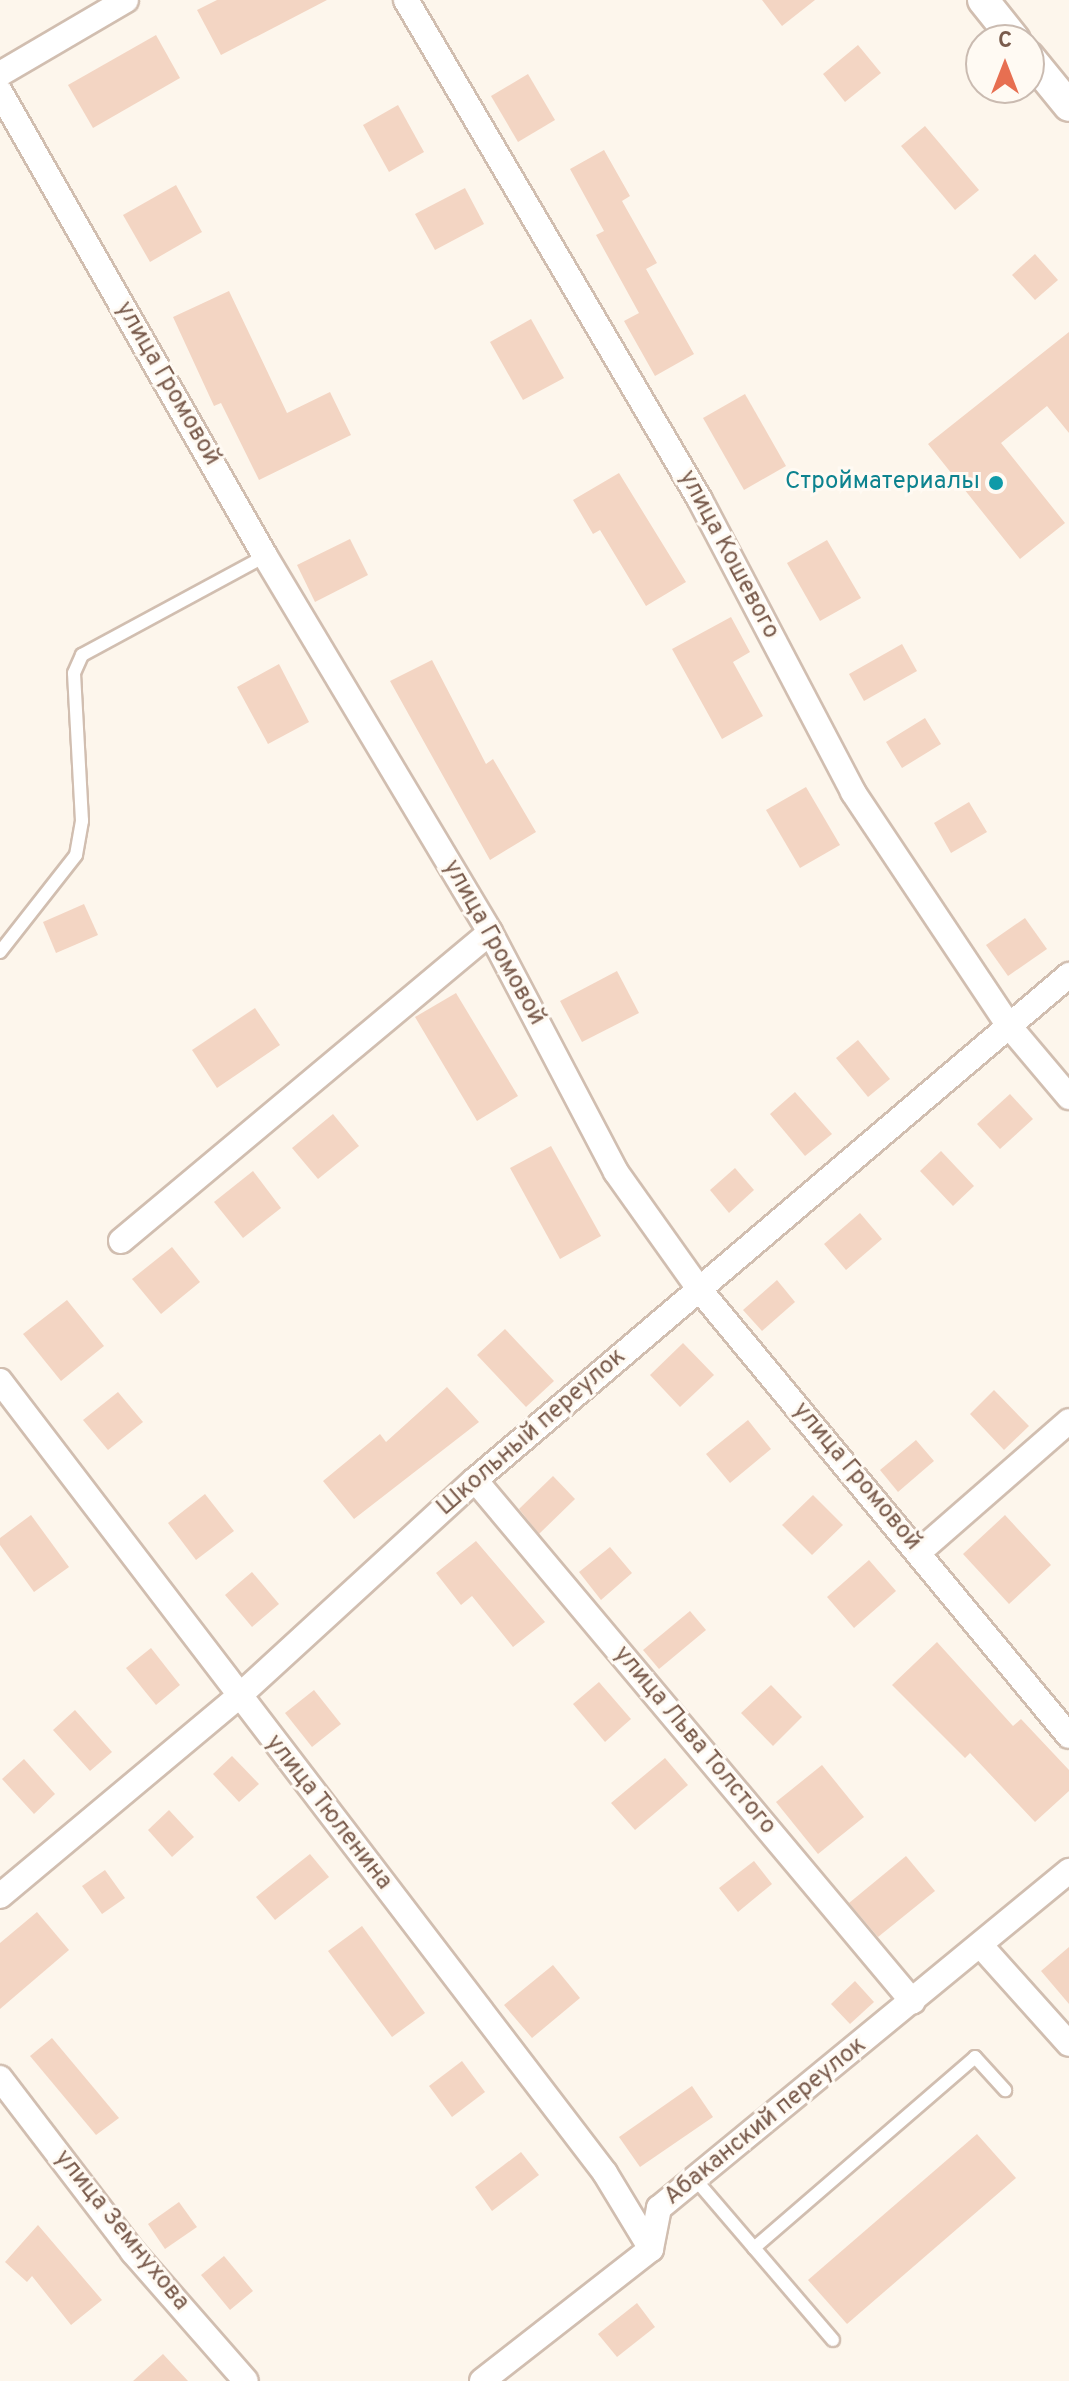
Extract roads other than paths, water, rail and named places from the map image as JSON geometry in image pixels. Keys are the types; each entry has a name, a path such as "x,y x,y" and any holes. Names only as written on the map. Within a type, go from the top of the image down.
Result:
{"street":[{"path":"0,74 126,0"},
{"name":"улица Кошевого","path":"406,0 700,500 853,792 1009,1026 1069,1097"},
{"path":"983,0 1002,24"},
{"path":"1045,77 1069,106"},
{"name":"улица Громовой","path":"0,92 265,556 490,932 616,1172 699,1289 1069,1736"},
{"path":"121,1241 490,932"},
{"name":"Школьный переулок","path":"0,1896 238,1697 475,1480 1069,975"},
{"name":"улица Тюленина","path":"0,1381 238,1697 605,2173 651,2249"},
{"path":"919,1552 1069,1421"},
{"name":"улица Льва Толстого","path":"475,1480 913,2002"},
{"name":"Абаканский переулок","path":"651,2249 659,2208 982,1947 1069,1871"},
{"path":"982,1947 1069,2044"},
{"name":"улица Земнухова","path":"0,2078 133,2252 246,2381"},
{"path":"482,2381 651,2249"}],"lane":[{"path":"0,952 76,855 82,821 74,673 82,655 265,556"},
{"path":"754,2248 975,2057 1005,2090"},
{"path":"695,2179 833,2340"}],"place":[{"name":"Стройматериалы","path":"996,483"}]}
